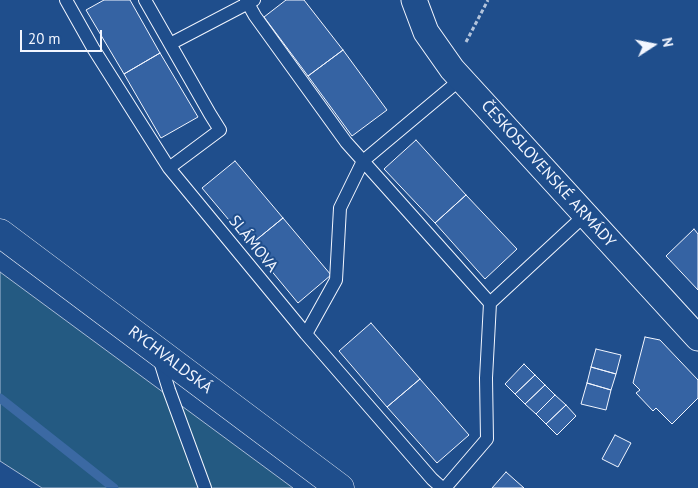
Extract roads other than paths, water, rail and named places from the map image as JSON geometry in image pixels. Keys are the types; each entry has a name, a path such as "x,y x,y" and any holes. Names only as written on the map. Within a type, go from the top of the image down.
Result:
{"street":[{"name":"ČESKOSLOVENSKÉ ARMÁDY","path":"414,0 426,32 456,74 698,338"},
{"name":"RYCHVALDSKÁ","path":"0,233 340,488"}],"lane":[{"name":"SLÁMOVA","path":"66,0 93,48 169,168 306,334 432,479 443,488"},
{"path":"145,0 220,130 169,168"},
{"path":"170,44 249,1 255,16 346,142 490,304"},
{"path":"306,334 336,280 340,208 363,162 456,74"},
{"path":"443,488 487,439 486,378 490,304 585,215"},
{"path":"157,351 169,390 205,488"}],"waterway":[{"path":"0,398 114,488"}]}
